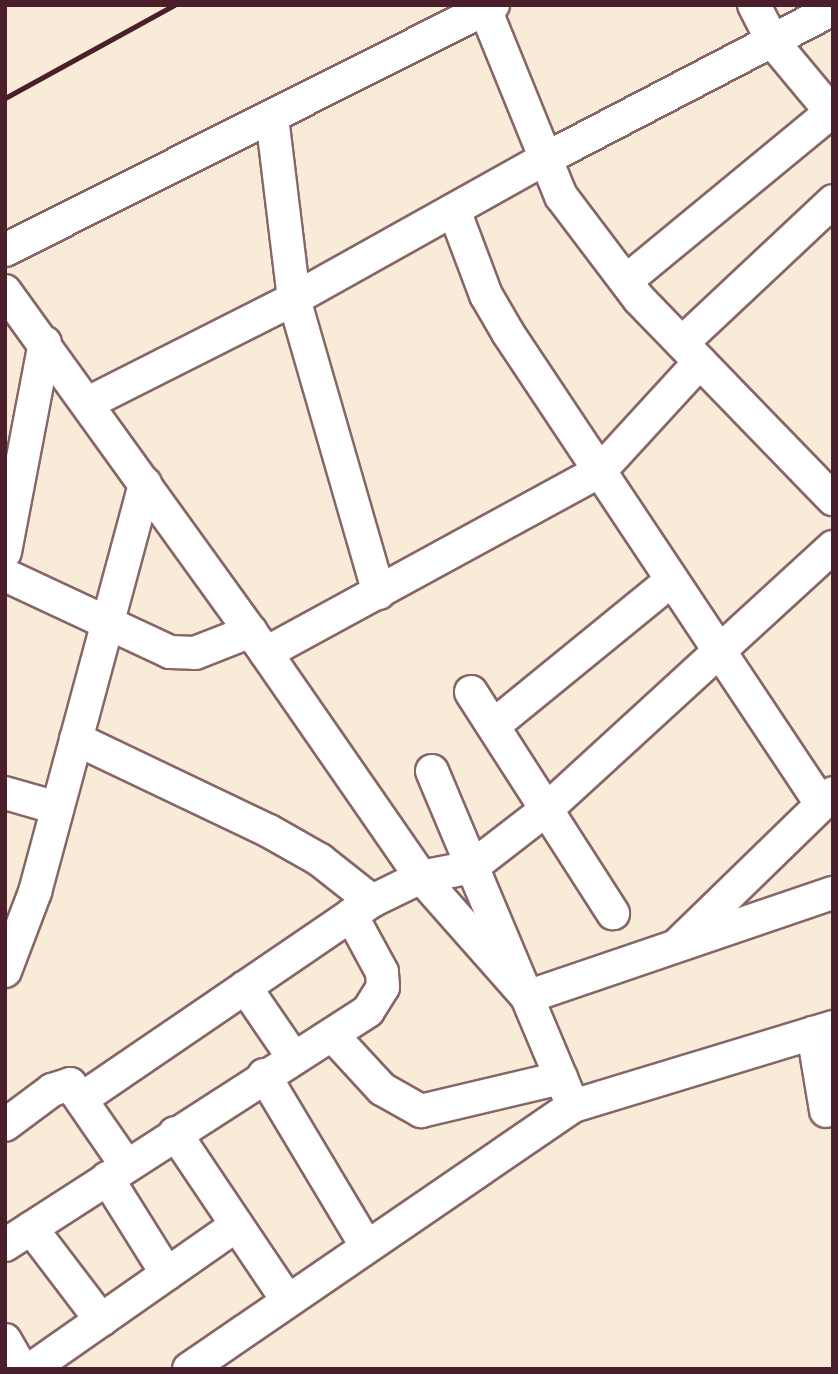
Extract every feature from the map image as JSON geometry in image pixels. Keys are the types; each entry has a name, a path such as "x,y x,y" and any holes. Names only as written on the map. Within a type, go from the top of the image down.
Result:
{"street":[{"path":"626,281 832,113 773,42 754,5"},
{"path":"5,250 489,7 543,160 561,196 626,281 833,499"},
{"path":"88,403 294,299 543,160 773,42 825,22"},
{"path":"272,117 294,299 379,593"},
{"path":"5,575 170,652 195,653 259,642 379,593 600,471 691,352 833,201"},
{"path":"454,210 486,295 508,333 718,649 826,797 676,946"},
{"path":"5,291 259,642 421,877 527,997"},
{"path":"5,552 14,450 45,343"},
{"path":"5,971 35,892 145,484"},
{"path":"83,1098 361,908 421,877 472,867 547,809 718,649 833,547"},
{"path":"493,726 672,580"},
{"path":"471,692 613,914"},
{"path":"5,1245 264,1075 334,1037 368,1011 383,987 361,908 320,860 269,831 76,739"},
{"path":"432,771 567,1092"},
{"path":"5,793 57,808"},
{"path":"527,997 833,893"},
{"path":"245,987 293,1057"},
{"path":"334,1037 382,1089 421,1111 567,1092 823,1030 825,1111"},
{"path":"264,1075 367,1247"},
{"path":"5,1125 62,1086 70,1084 83,1098 167,1274"},
{"path":"189,1369 367,1247 567,1092"},
{"path":"175,1133 288,1301"},
{"path":"31,1369 237,1225"},
{"path":"31,1228 101,1320"},
{"path":"5,1340 22,1369"}],"railway":[{"path":"5,98 174,5"}]}
